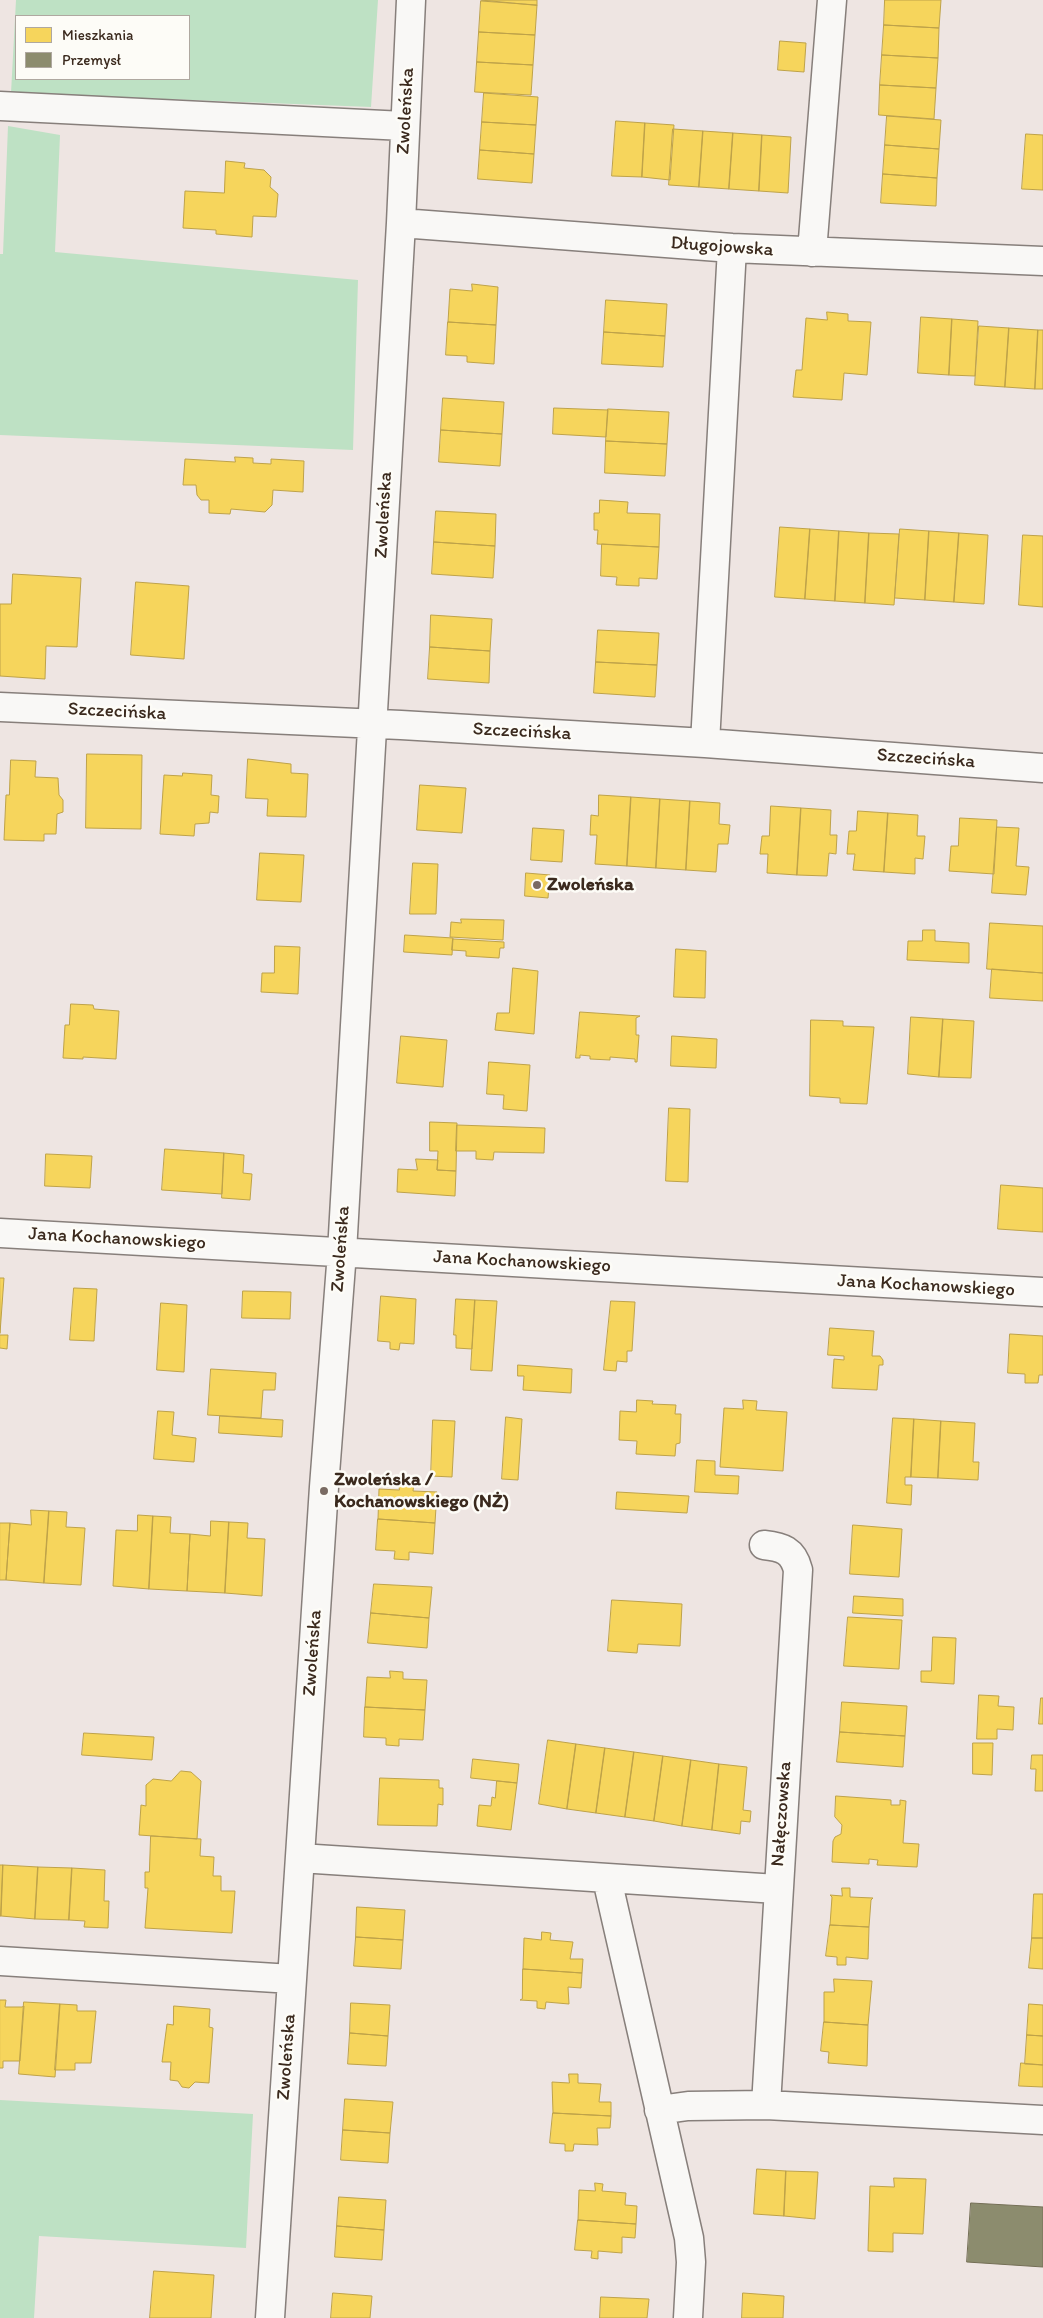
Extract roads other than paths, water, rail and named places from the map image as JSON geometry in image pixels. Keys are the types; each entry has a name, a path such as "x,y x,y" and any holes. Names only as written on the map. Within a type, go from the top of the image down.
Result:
{"street":[{"name":"Zwoleńska","path":"270,2318 342,1252 401,223 411,0"},
{"path":"812,252 832,0"},
{"path":"0,106 404,126"},
{"name":"Długojowska","path":"401,223 732,248 1043,261"},
{"path":"705,743 732,248"},
{"name":"Szczecińska","path":"0,707 371,723 705,743 1043,768"},
{"name":"Jana Kochanowskiego","path":"0,1233 1043,1292"},
{"name":"Nałęczowska","path":"764,1545 783,1547 792,1555 798,1570 777,1889 766,2105"},
{"path":"300,1858 777,1889"},
{"path":"607,1879 689,2238 691,2262 688,2318"},
{"path":"0,1961 292,1979"},
{"path":"659,2110 688,2106 766,2105 1043,2120"}],"place":[{"name":"Zwoleńska","path":"537,885"},
{"name":"Zwoleńska / Kochanowskiego (NŻ)","path":"324,1491"}]}
